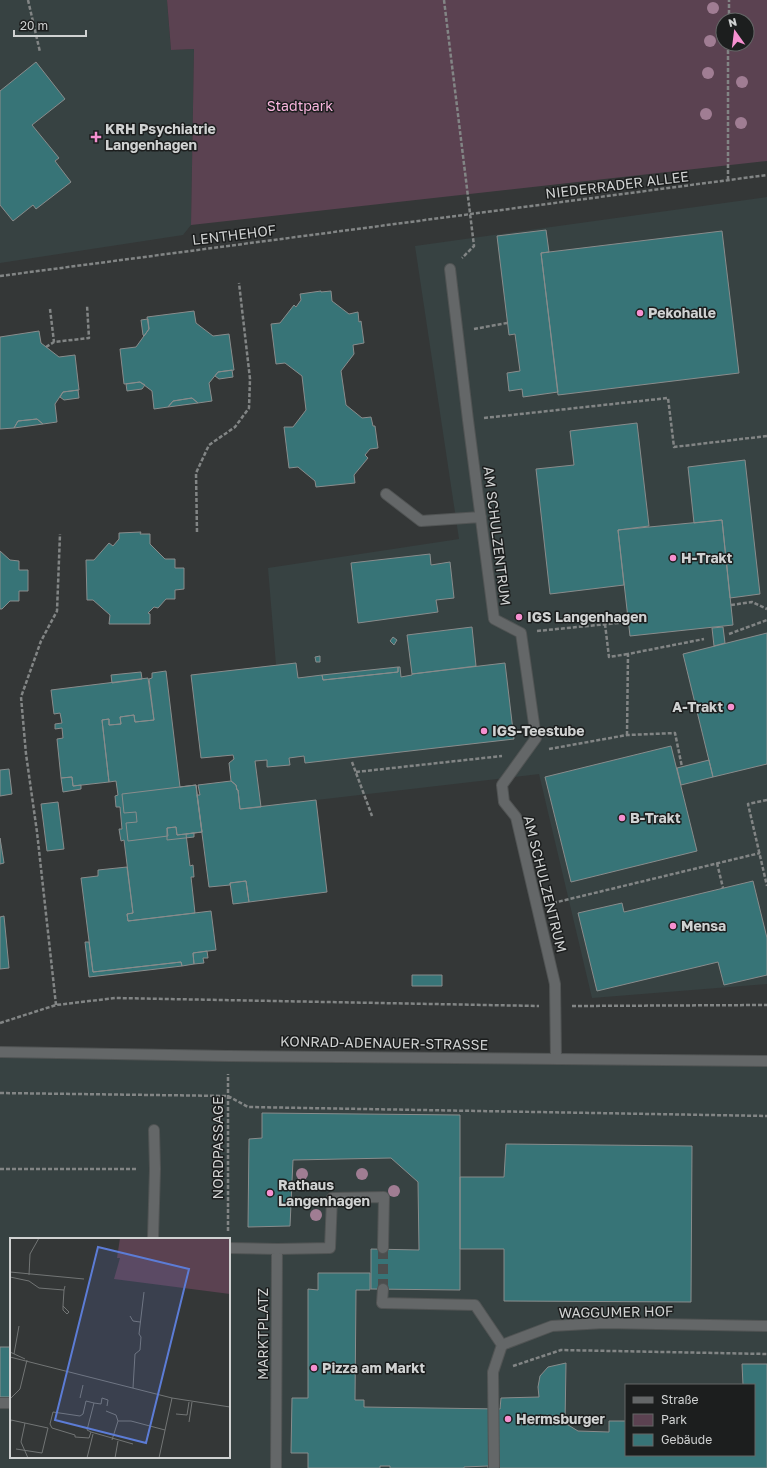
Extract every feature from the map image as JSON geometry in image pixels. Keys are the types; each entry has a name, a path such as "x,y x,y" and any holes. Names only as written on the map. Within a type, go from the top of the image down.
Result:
{"street":[{"name":"AM SCHULZENTRUM","path":"450,269 494,619 521,633 536,738 502,785 504,802 516,817 555,984 556,1059"},
{"path":"386,494 421,521 481,517"},
{"name":"KONRAD-ADENAUER-STRASSE","path":"0,1052 228,1056 767,1061"},
{"path":"153,1238 155,1169 154,1130"},
{"path":"230,1248 330,1248 332,1198 384,1197 384,1248"},
{"name":"MARKTPLATZ","path":"276,1468 277,1249"},
{"path":"383,1289 382,1303 475,1305 502,1345 493,1372 494,1468"},
{"name":"WAGGUMER HOF","path":"502,1345 552,1326 604,1323 767,1326"}],"path":[{"path":"28,0 40,52"},
{"path":"444,0 474,246 450,269"},
{"path":"729,0 729,12"},
{"path":"728,52 728,181"},
{"name":"NIEDERRADER ALLEE","path":"470,214 767,175"},
{"name":"LENTHEHOF","path":"0,276 470,214"},
{"path":"197,532 196,473 209,445 235,427 249,408 250,379 238,283"},
{"path":"46,348 54,342 90,338 87,305"},
{"path":"50,309 54,342"},
{"path":"458,331 507,323"},
{"path":"468,420 668,398 674,447 767,436"},
{"path":"56,1005 37,832 26,754 21,697 41,641 56,611 60,534"},
{"path":"731,605 752,602 767,609"},
{"path":"729,634 767,620"},
{"path":"521,633 628,622"},
{"path":"605,624 610,657 704,639"},
{"path":"626,735 628,654"},
{"path":"356,772 525,753 626,735 674,733 682,767"},
{"path":"352,762 372,816"},
{"path":"767,800 748,804 767,886"},
{"path":"537,906 760,853"},
{"path":"717,863 723,888"},
{"path":"0,1024 56,1005 115,998 393,1005 556,1007 767,1005"},
{"name":"NORDPASSAGE","path":"228,1056 228,1238"},
{"path":"0,1093 228,1096 248,1107 767,1116"},
{"path":"0,1169 155,1169"},
{"path":"493,1372 561,1350 767,1354"}],"shaded area":[{"name":"KRH Psychiatrie Langenhagen","path":"0,0 167,0 171,50 194,49 191,225 183,235 0,263"},
{"name":"IGS Langenhagen","path":"767,197 767,984 592,998 539,774 240,809 231,781 229,763 233,758 233,755 201,758 191,675 276,665 268,568 459,539 415,246"},
{"path":"0,1052 767,1061 767,1468 0,1468"}],"green space":[{"name":"Stadtpark","path":"167,0 767,0 767,161 191,225 194,49 171,50"}],"building":[{"path":"36,62 65,99 32,125 59,158 55,161 71,182 36,209 33,205 13,221 0,205 0,91"},
{"path":"546,230 549,252 541,253 558,392 523,397 522,389 509,391 507,373 520,371 515,334 509,335 497,236"},
{"name":"Pekohalle","path":"722,231 739,373 558,395 541,253"},
{"path":"331,291 332,301 349,314 358,312 359,322 361,321 364,343 353,345 354,354 341,371 346,405 362,418 371,417 373,426 375,426 378,448 370,449 365,455 368,458 354,475 355,483 316,487 315,481 298,467 289,468 284,427 293,427 306,410 302,376 285,363 276,364 271,324 280,323 294,305 296,307 301,300 300,294"},
{"path":"194,311 196,323 213,336 229,334 234,370 218,372 209,383 212,401 198,403 192,398 173,401 168,407 154,409 152,391 140,382 124,384 120,349 136,347 149,329 147,317"},
{"path":"148,319 149,329 144,336 141,320"},
{"path":"39,331 41,343 59,357 75,355 79,390 63,392 55,404 57,422 43,424 37,419 18,421 14,428 0,429 0,337"},
{"path":"232,370 233,377 219,379 215,376 218,372"},
{"path":"140,382 145,385 142,389 127,391 126,384"},
{"path":"78,390 79,398 64,400 60,397 63,392"},
{"path":"192,398 198,403 168,407 173,401"},
{"path":"37,419 43,424 14,428 18,421"},
{"path":"637,423 649,526 618,530 624,585 550,594 536,469 574,465 570,431"},
{"path":"745,460 760,594 730,598 722,520 694,523 688,467"},
{"name":"H-Trakt","path":"722,520 733,625 630,636 618,530"},
{"path":"141,532 140,534 150,534 150,544 165,559 175,559 175,568 184,568 184,589 175,590 175,599 166,599 158,608 154,607 148,613 150,614 150,624 109,624 110,615 93,600 87,600 86,560 94,560 109,543 113,546 119,539 119,533"},
{"path":"0,551 10,560 19,561 19,570 28,570 28,591 19,591 19,601 10,601 2,609 0,609"},
{"path":"430,554 431,565 450,562 454,598 436,600 438,612 358,623 351,563"},
{"path":"472,627 476,666 412,674 407,635"},
{"path":"723,627 725,643 714,646 712,628"},
{"name":"A-Trakt","path":"767,633 767,764 713,777 683,654"},
{"path":"393,637 397,640 394,645 390,641"},
{"path":"320,656 320,662 316,662 315,657"},
{"path":"296,663 298,678 322,675 323,680 398,672 398,667 400,667 401,677 412,674 505,663 514,739 305,763 304,756 289,758 290,765 267,767 267,760 255,761 261,807 240,809 238,790 236,785 231,781 229,763 234,759 233,755 201,758 191,675"},
{"path":"398,667 398,672 323,680 322,675"},
{"path":"166,671 180,787 196,785 202,832 186,834 190,866 193,865 194,877 191,877 195,913 128,921 127,914 133,913 124,840 121,841 119,829 122,829 120,807 116,807 115,796 118,795 116,781 109,782 102,720 109,719 109,725 121,724 120,717 134,715 135,722 154,720 149,679 152,678 152,673"},
{"path":"141,672 142,679 112,683 111,675"},
{"path":"148,678 154,720 135,722 134,715 120,717 121,724 109,725 109,719 102,720 109,782 73,786 72,777 61,778 57,739 63,738 62,728 55,729 55,724 62,723 60,713 54,714 51,690"},
{"name":"B-Trakt","path":"671,746 697,851 571,882 545,777"},
{"path":"709,760 713,777 681,785 677,768"},
{"path":"9,769 12,794 0,796 0,770"},
{"path":"72,777 73,786 81,785 81,789 63,792 61,778"},
{"path":"231,781 236,785 238,790 240,809 316,800 327,892 249,902 246,881 230,883 230,885 209,887 197,795 200,795 198,785"},
{"path":"196,785 202,832 177,835 176,827 167,828 168,836 128,841 126,823 137,822 136,812 124,813 122,794"},
{"path":"58,802 64,849 47,851 41,804"},
{"path":"176,827 177,835 194,833 194,837 167,840 167,828"},
{"path":"0,838 4,863 0,864"},
{"path":"127,867 133,913 127,914 128,921 211,911 216,950 193,953 194,964 182,966 181,962 93,972 81,878 98,876 98,870"},
{"path":"246,881 249,902 233,904 230,883"},
{"name":"Mensa","path":"753,881 767,938 767,975 724,985 718,962 597,991 578,913 622,903 624,912"},
{"path":"4,916 9,968 0,969 0,917"},
{"path":"85,942 89,942 93,972 181,962 182,966 89,977"},
{"path":"207,951 208,958 203,958 204,963 194,964 193,953"},
{"path":"412,975 442,975 442,986 412,986"},
{"name":"Rathaus Langenhagen","path":"262,1113 460,1115 460,1290 371,1289 371,1249 419,1250 418,1182 391,1158 293,1160 290,1226 248,1227 249,1139 262,1138"},
{"path":"506,1144 692,1146 691,1302 504,1301 504,1249 460,1249 460,1177 504,1177"},
{"path":"318,1273 370,1273 370,1290 356,1290 355,1400 364,1400 364,1407 500,1409 501,1398 539,1397 538,1387 540,1376 548,1367 566,1363 565,1423 578,1431 609,1432 609,1421 625,1421 625,1456 755,1456 755,1384 743,1384 742,1364 767,1364 767,1468 488,1468 488,1466 464,1468 390,1468 390,1466 380,1466 380,1468 308,1468 308,1453 291,1453 292,1398 308,1398 308,1289 318,1290"},
{"path":"0,1347 10,1347 10,1397 0,1397"}],"tunnel":[{"path":"383,1248 383,1289"}],"place":[{"name":"KRH Psychiatrie Langenhagen","path":"96,137"},
{"name":"Pekohalle","path":"640,313"},
{"name":"H-Trakt","path":"673,558"},
{"name":"IGS Langenhagen","path":"519,617"},
{"name":"A-Trakt","path":"731,707"},
{"name":"IGS-Teestube","path":"484,731"},
{"name":"B-Trakt","path":"622,818"},
{"name":"Mensa","path":"673,926"},
{"name":"Rathaus Langenhagen","path":"270,1193"},
{"name":"Pizza am Markt","path":"314,1368"},
{"name":"Hermsburger","path":"508,1419"}]}
